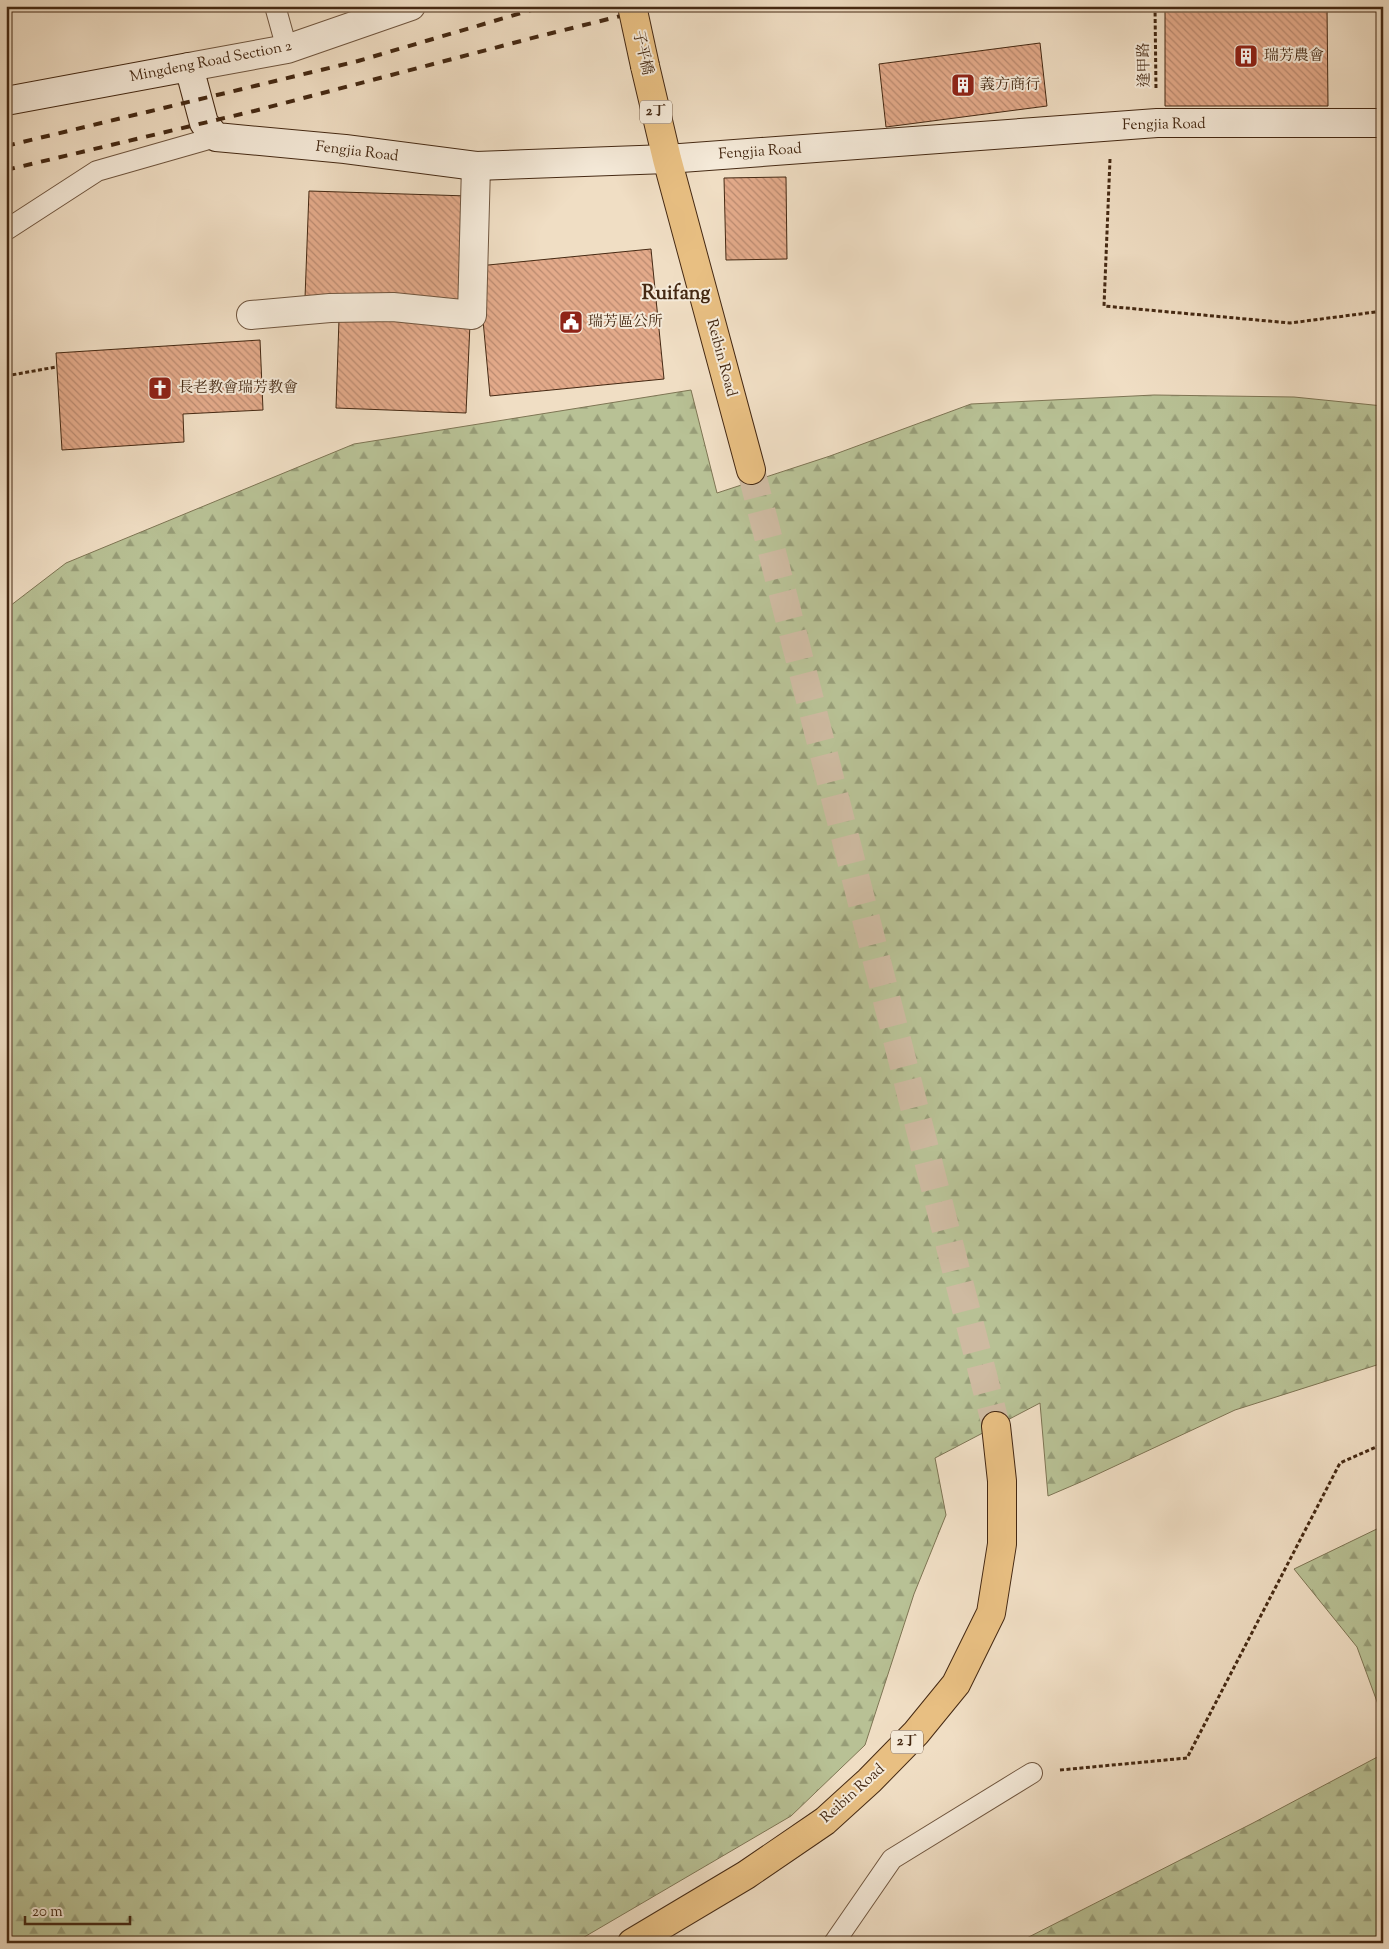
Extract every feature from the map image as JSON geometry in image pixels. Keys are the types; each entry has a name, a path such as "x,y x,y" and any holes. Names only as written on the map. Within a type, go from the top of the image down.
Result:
{"main road":[{"name":"Mingdeng Road Section 2","path":"6,101 287,49 411,6"},
{"name":"子平橋","path":"632,6 667,159"},
{"path":"189,67 204,123 216,137"},
{"name":"Fengjia Road","path":"216,137 476,166 667,159 1157,123 1383,123"},
{"name":"Reibin Road","path":"667,159 751,470"},
{"path":"251,315 330,308 393,307 472,315 476,166"},
{"name":"Reibin Road","path":"632,1943 746,1875 825,1821 876,1774 916,1733 956,1684 990,1614 1002,1544 1002,1481 996,1426"}],"lane":[{"path":"275,6 287,49"},
{"path":"6,230 97,171 216,137"},
{"path":"834,1943 892,1859 1032,1773"}],"path":[{"name":"逢甲路","path":"1155,6 1157,123"},
{"path":"1112,126 1104,306 1290,323 1383,311"},
{"path":"6,376 56,367"},
{"path":"1032,1773 1187,1758 1340,1463 1383,1444"}],"green space":[{"path":"691,390 717,493 830,456 971,404 1154,395 1294,397 1383,406 1383,1363 1235,1410 1048,1496 1040,1403 935,1458 946,1515 914,1594 865,1745 791,1816 574,1943 6,1943 6,609 66,563 354,444"},
{"path":"1383,1526 1383,1718 1357,1647 1294,1569"},
{"path":"1383,1754 1383,1943 1017,1943 1253,1823"}],"building":[{"name":"瑞芳農會","path":"1165,6 1327,6 1328,106 1165,106"},
{"name":"義方商行","path":"1040,43 1047,106 886,127 879,64"},
{"path":"786,177 787,259 726,260 724,178"},
{"path":"309,191 468,196 464,303 305,298"},
{"name":"瑞芳區公所","path":"651,249 664,379 490,396 478,266"},
{"path":"339,319 470,324 466,413 336,408"},
{"name":"長老教會瑞芳教會","path":"260,340 263,410 183,414 184,442 62,450 56,353"}],"tunnel":[{"path":"751,470 996,1426"}],"railway":[{"path":"6,146 358,61 545,6"},
{"path":"6,170 254,111 661,6"}],"place":[{"name":"瑞芳農會","path":"1246,56"},
{"name":"義方商行","path":"963,85"},
{"name":"瑞芳區公所","path":"571,322"},
{"name":"長老教會瑞芳教會","path":"160,388"}],"district":[{"name":"Ruifang","path":"676,294"}]}
